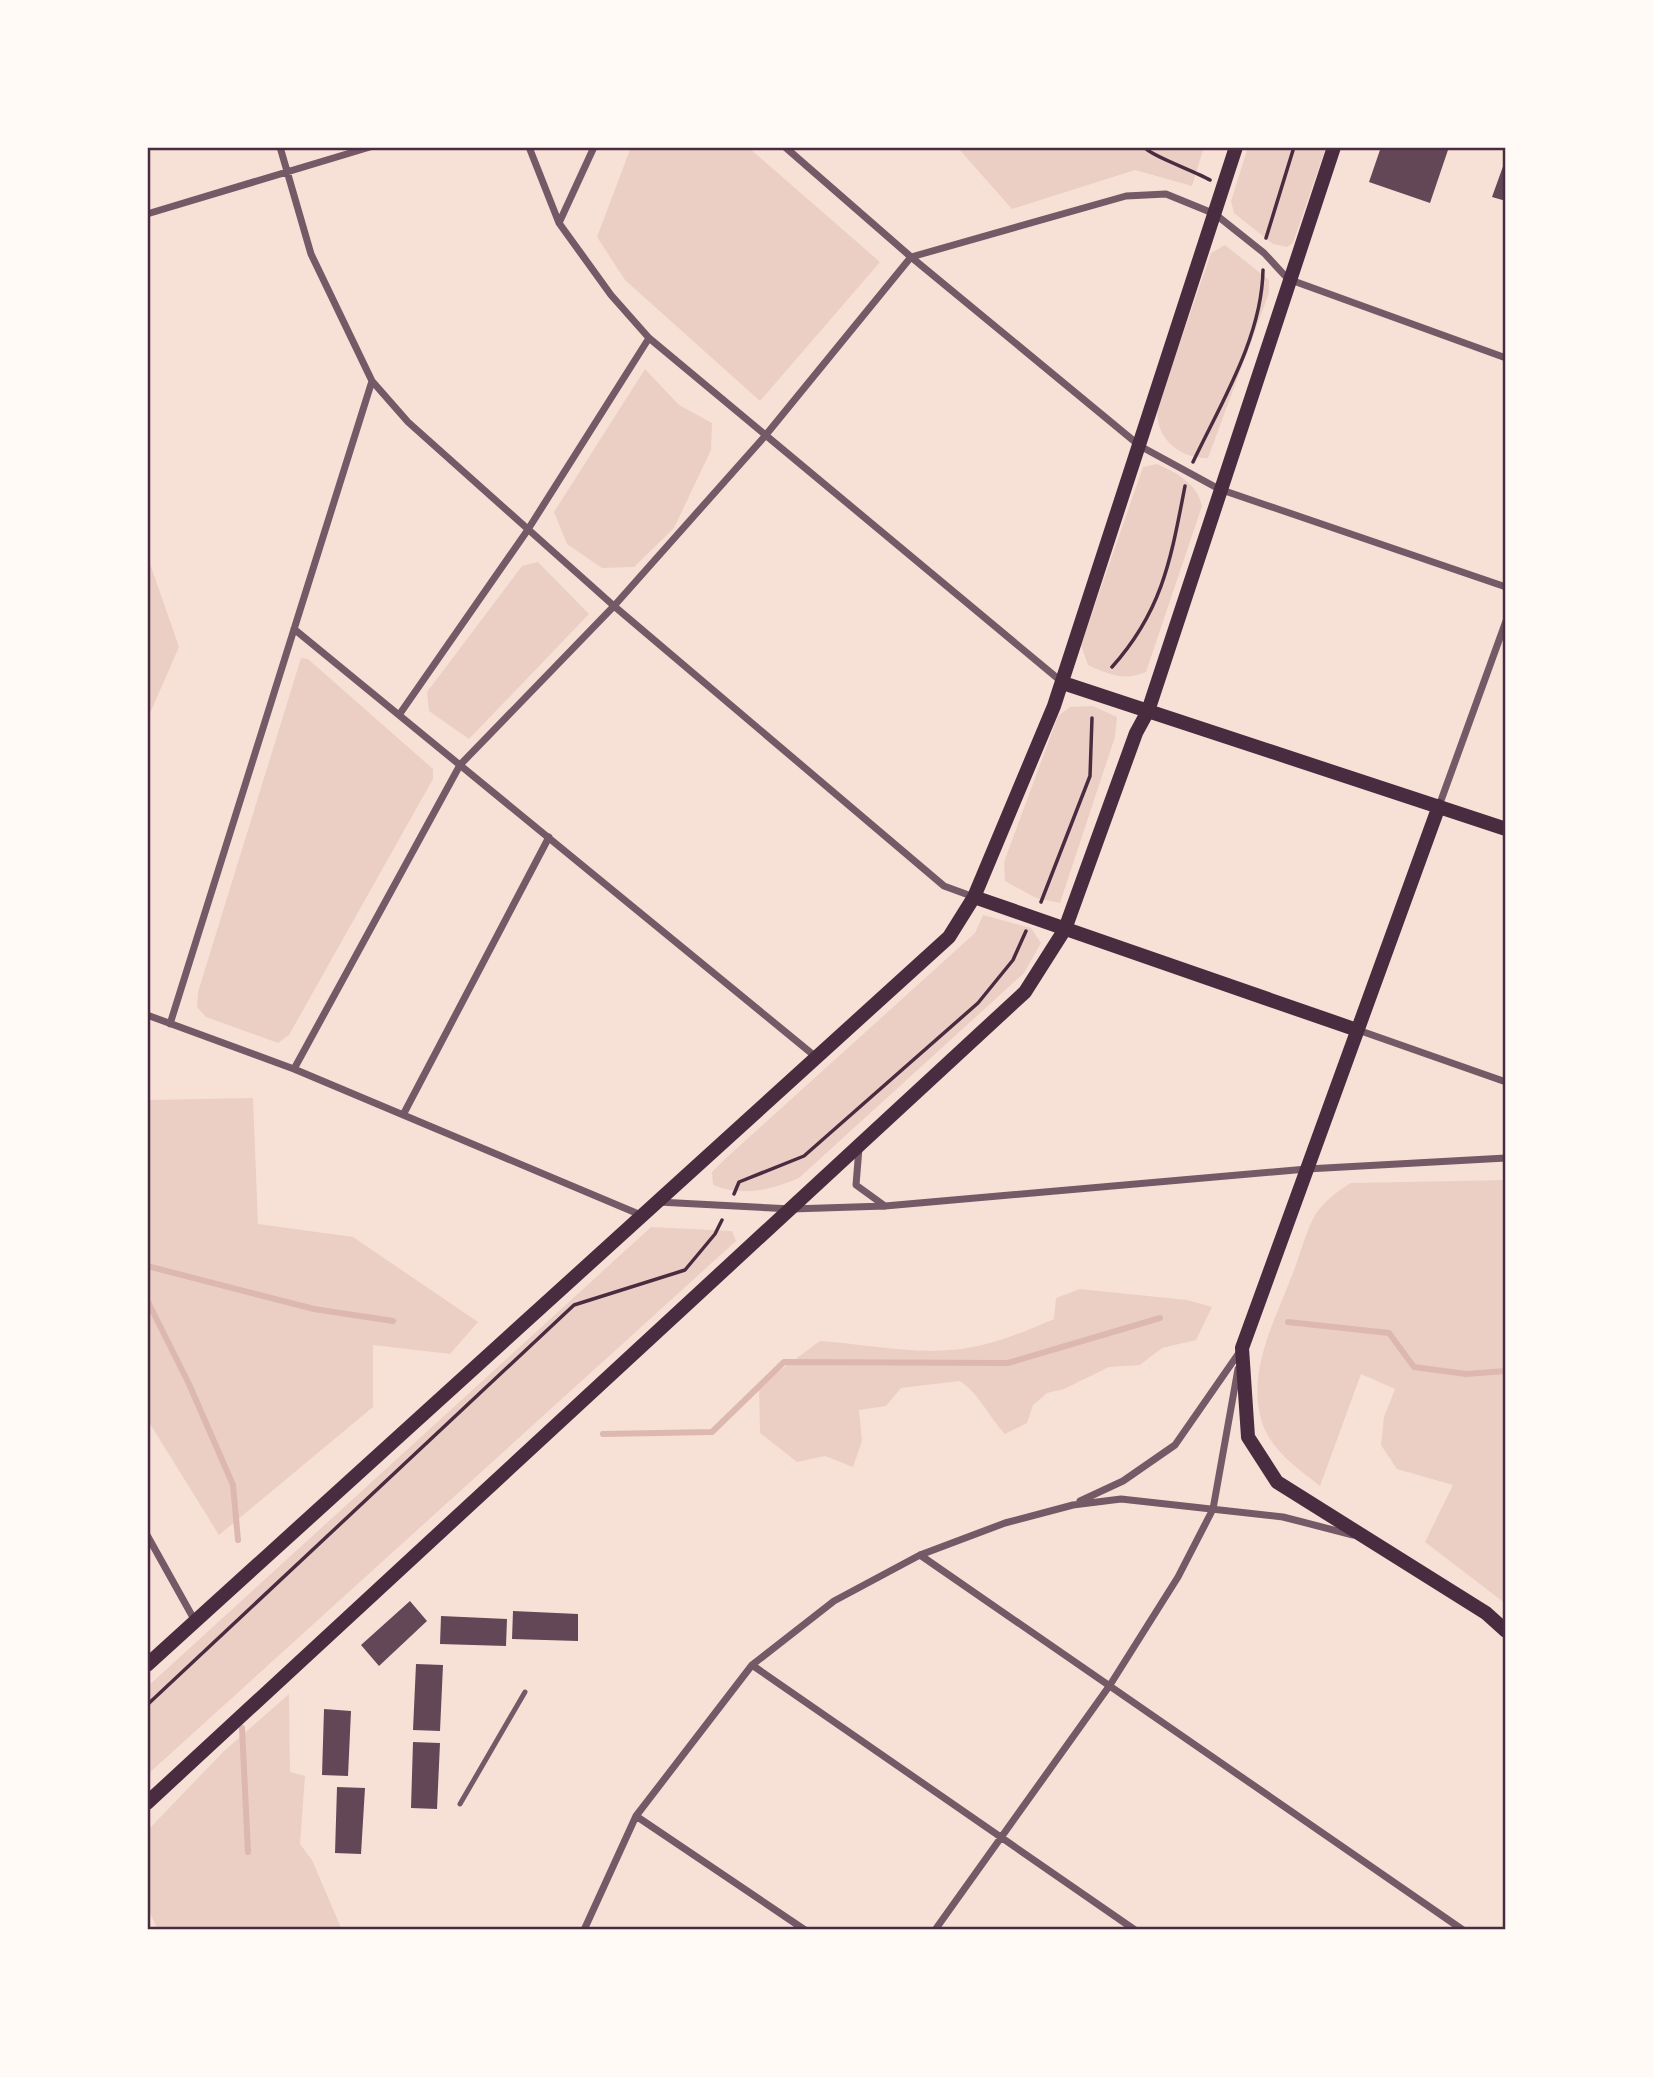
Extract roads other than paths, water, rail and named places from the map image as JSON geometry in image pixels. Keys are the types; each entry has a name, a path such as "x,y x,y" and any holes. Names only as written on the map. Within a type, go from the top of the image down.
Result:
{"main road":[{"path":"147,1665 949,937 974,897 1063,683 1236,147"},
{"path":"147,1803 1025,992 1065,929 1136,733 1148,711 1288,279 1334,147"},
{"path":"1063,683 1506,829"},
{"path":"1438,806 1242,1348 1248,1437 1277,1482 1486,1613 1506,1630"},
{"path":"974,897 1357,1030"}],"street":[{"path":"280,147 311,254 372,381 408,422 527,531 944,886 974,897"},
{"path":"147,214 370,147"},
{"path":"529,147 559,223 611,295 649,338 1063,683"},
{"path":"559,223 594,147"},
{"path":"785,147 911,257 1140,446 1219,489 1506,587"},
{"path":"294,1069 460,765 614,606 765,436 911,257 1126,196 1166,194 1215,214 1264,253 1288,279 1506,358"},
{"path":"399,715 527,531 649,338"},
{"path":"170,1024 372,381"},
{"path":"1438,806 1506,621"},
{"path":"295,629 816,1057"},
{"path":"403,1115 549,837"},
{"path":"147,1015 294,1069 640,1215"},
{"path":"1357,1030 1506,1082"},
{"path":"859,1147 856,1185 886,1206"},
{"path":"657,1202 792,1209 886,1206 1307,1169 1506,1158"},
{"path":"1073,1505 1123,1481 1175,1445 1242,1348"},
{"path":"935,1930 1110,1685 1178,1577 1213,1509 1242,1348"},
{"path":"584,1930 636,1816 752,1665 834,1601 920,1555 1005,1523 1073,1505 1121,1499 1283,1517 1368,1539"},
{"path":"147,1535 195,1621"},
{"path":"920,1555 1463,1930"},
{"path":"752,1665 1135,1930"},
{"path":"636,1816 805,1930"}],"lane":[{"path":"460,1804 525,1692"}],"waterway":[{"path":"147,1266 314,1309 393,1321"},
{"path":"147,1300 189,1384 233,1485 238,1540"},
{"path":"603,1434 712,1432 784,1362 1008,1363 1160,1318"},
{"path":"1288,1322 1389,1333 1414,1367 1466,1374 1506,1371"},
{"path":"242,1728 248,1852"}]}
